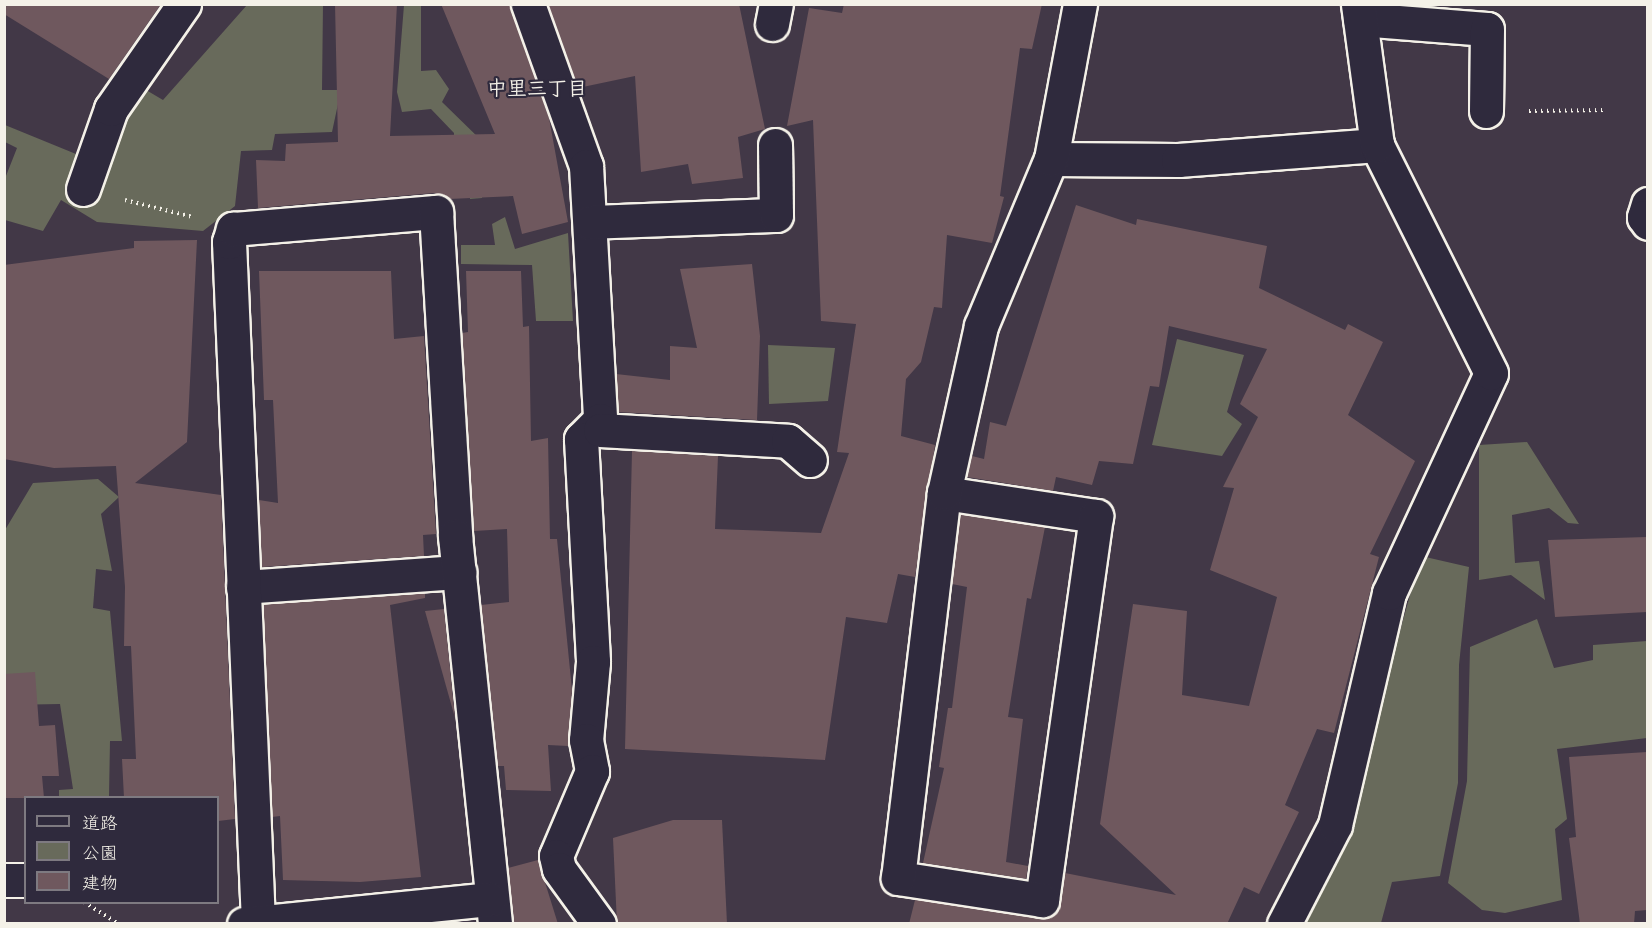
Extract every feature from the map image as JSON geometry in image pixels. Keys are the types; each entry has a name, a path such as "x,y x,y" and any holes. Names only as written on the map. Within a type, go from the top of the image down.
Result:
{"street":[{"path":"83,189 111,109 184,4"},
{"path":"528,4 586,166 600,425"},
{"path":"944,493 1096,516 1042,900 898,878 944,493 981,326 1051,159 1080,4"},
{"path":"1284,924 1335,825 1389,593 1491,373 1377,145 1359,12 1487,29 1486,111"},
{"path":"590,222 776,215 775,145"},
{"path":"1051,159 1178,160 1377,145"},
{"path":"1647,204 1644,217 1647,223"},
{"path":"436,212 459,572 492,912 251,923 243,587 229,242 233,229 436,212"},
{"path":"598,924 559,869 556,856 592,771 586,740 593,662 580,439 600,425 788,441 810,460"},
{"path":"243,587 459,572"},
{"path":"4,880 24,880"}],"path":[{"path":"1486,111 1606,110"},
{"path":"83,189 198,218"},
{"path":"86,904 119,924"}],"green space":[{"path":"247,5 323,5 322,90 341,90 332,132 275,134 272,150 241,151 235,206 203,231 97,222 61,200 43,231 5,220 4,181 17,148 5,142 5,125 98,163 141,87 163,100"},
{"path":"404,5 421,5 421,71 436,70 449,89 442,102 484,143 482,198 470,199 467,157 454,156 454,133 431,109 402,112 397,92"},
{"path":"505,217 515,249 568,233 573,321 536,321 532,265 461,264 461,245 495,245 492,224"},
{"path":"1177,339 1244,355 1227,412 1242,424 1222,456 1152,445"},
{"path":"768,345 835,348 828,401 769,404"},
{"path":"1527,442 1579,524 1568,523 1549,508 1512,515 1515,563 1539,561 1545,600 1511,575 1479,580 1479,445"},
{"path":"98,479 119,497 101,514 112,571 96,569 93,608 110,611 122,741 110,741 109,796 59,796 59,790 73,789 60,704 5,705 5,530 33,483"},
{"path":"1421,556 1469,567 1459,665 1458,783 1440,876 1392,882 1381,923 1294,924 1344,831"},
{"path":"1537,619 1554,668 1593,660 1593,645 1647,641 1647,738 1557,749 1567,819 1555,829 1562,900 1505,913 1482,910 1448,883 1467,781 1470,647"}],"building":[{"path":"4,4 161,4 109,79 4,14"},
{"path":"335,4 397,4 390,136 495,134 441,4 510,4 549,118 568,222 522,234 513,196 449,199 434,193 258,208 256,160 285,161 286,144 338,142"},
{"path":"548,4 739,4 765,129 738,137 743,178 692,184 688,164 641,172 635,76 578,88"},
{"path":"844,4 1042,4 1032,49 1020,48 1000,196 1004,197 992,243 947,235 942,308 934,307 921,362 906,379 901,436 935,445 915,577 898,574 887,623 846,617 825,760 625,749 632,451 718,456 715,529 821,533 849,453 837,452 856,324 821,321 813,120 787,126 809,8 842,13"},
{"path":"1076,205 1136,225 1137,219 1267,246 1259,288 1345,330 1348,324 1383,342 1348,415 1415,461 1370,554 1379,557 1334,733 1317,729 1285,805 1299,812 1259,894 1244,887 1227,924 909,924 915,900 1048,918 1060,903 1065,873 1176,895 1100,824 1133,604 1187,611 1182,695 1249,706 1277,597 1210,570 1234,488 1223,487 1258,417 1240,404 1267,349 1169,326 1159,387 1150,386 1133,464 1099,461 1092,485 1056,477 1053,491 967,477 972,456 984,459 990,422 1006,426"},
{"path":"197,240 187,442 135,483 221,495 235,819 219,821 219,796 124,796 122,759 136,759 131,646 124,646 125,587 116,466 54,468 4,459 4,265 134,248 134,241"},
{"path":"752,264 760,336 757,420 618,412 616,374 670,380 670,346 697,348 680,269"},
{"path":"259,271 391,271 394,339 424,336 436,534 423,535 424,556 262,567 259,500 278,503 273,400 264,400"},
{"path":"466,271 521,271 523,327 529,326 531,441 548,438 550,539 557,539 572,690 568,746 548,745 551,791 506,790 504,766 498,766 481,605 509,602 507,529 474,531 462,333 468,332"},
{"path":"960,514 1045,527 1031,599 1027,598 1008,717 1023,719 1006,862 1028,866 1026,879 923,863 944,768 939,767 948,708 952,708 967,587 952,584"},
{"path":"1647,537 1647,612 1555,617 1548,540"},
{"path":"425,593 425,598 390,605 421,877 360,882 283,880 280,816 272,817 263,604"},
{"path":"444,609 455,718 425,611"},
{"path":"35,672 39,726 55,725 59,776 42,776 44,796 4,798 4,674"},
{"path":"1647,752 1647,910 1635,911 1634,924 1580,924 1569,838 1576,837 1569,757"},
{"path":"673,820 722,820 727,924 617,924 613,838"},
{"path":"538,860 558,924 513,924 508,868"}],"district":[{"name":"中里三丁目","path":"537,87"}]}
